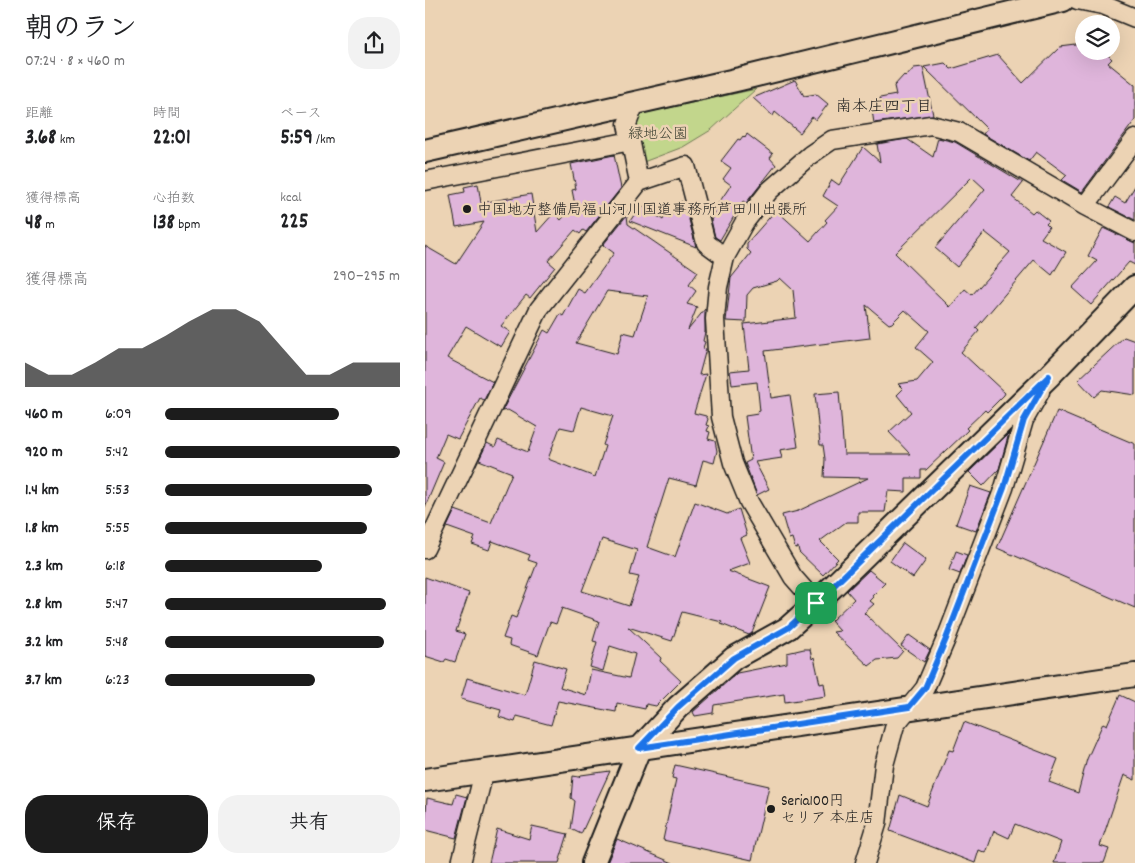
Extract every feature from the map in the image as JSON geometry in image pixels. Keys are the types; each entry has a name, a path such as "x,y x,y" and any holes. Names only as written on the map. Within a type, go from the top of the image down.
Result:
{"street":[{"path":"425,151 635,103 1063,0"},
{"path":"1077,0 1103,4 1135,18"},
{"path":"635,103 627,124 639,182"},
{"path":"816,603 793,577 749,502 733,464 721,417 715,319 717,287 725,257 744,223 769,191 810,155 832,140 867,133 931,125 959,132 1085,206 1135,232"},
{"path":"1085,206 1135,139"},
{"path":"425,181 631,141"},
{"path":"425,549 539,309 639,182 686,166 706,243 725,257"},
{"path":"593,863 639,748 678,707 734,658 788,628 816,603 1049,376 1135,287"},
{"path":"865,863 877,824 885,765 895,725 925,688 946,639 1004,488 1024,420 1049,376"},
{"path":"425,780 1135,675"},
{"path":"461,863 484,772"}],"green space":[{"name":"緑地公園","path":"756,89 711,130 683,147 638,164 631,116"}],"building":[{"path":"1075,45 1075,60 1111,60 1108,63 1135,85 1135,120 1082,192 1062,180 1067,175 1036,152 1029,161 983,134 987,129 924,67 945,63 951,69 998,55 1023,83 1060,47"},
{"path":"923,67 933,115 874,123 871,104 880,103 880,98 896,95 894,86 904,75 906,77 914,68"},
{"path":"795,80 804,96 816,94 828,104 816,120 812,117 800,133 775,112 773,116 753,98"},
{"path":"747,134 773,154 770,158 776,165 746,203 743,201 720,240 715,237 711,220 718,204 731,185 723,179 731,168 721,161 738,139 740,140 743,136 745,138"},
{"path":"938,138 955,142 1023,183 1012,197 1032,213 1035,210 1049,221 1046,224 1049,227 1041,238 1066,252 1052,275 1034,260 976,328 979,331 961,352 1005,393 1004,395 987,412 985,410 966,428 968,430 926,470 921,470 921,478 906,478 906,492 888,491 885,512 858,512 858,522 846,522 820,541 838,559 823,575 799,552 798,547 795,548 792,538 789,539 782,515 798,511 868,478 824,477 825,459 823,445 820,445 815,394 839,392 844,454 910,454 889,432 911,412 897,395 903,389 898,384 917,381 933,362 916,347 929,331 905,310 889,324 866,305 870,338 765,351 771,398 790,395 798,447 780,450 782,458 755,462 769,489 757,495 745,463 751,460 745,416 758,414 757,412 760,411 757,382 732,385 730,371 749,369 744,324 796,318 793,290 780,278 777,281 753,288 747,295 746,322 726,321 731,278 751,253 747,249 747,243 776,210 810,241 838,206 823,196 832,180 839,185 863,147 880,162 877,144 907,139 933,157","holes":["972,177 985,189 935,248 957,267 985,232 1010,252 972,295 965,289 950,307 895,253"]},
{"path":"614,155 621,188 586,232 583,230 580,234 575,230 548,261 555,267 530,298 526,295 501,326 510,332 501,347 466,326 447,358 493,382 484,400 480,398 458,439 446,434 436,458 444,462 425,507 425,246 456,264 484,222 456,227 450,195 465,192 464,187 478,184 481,203 531,194 537,232 554,213 561,220 575,205 572,190 576,189 571,164"},
{"path":"1135,186 1135,220 1109,207 1115,197 1125,203"},
{"path":"681,201 685,204 696,247 630,221 641,205 663,220 665,215 669,218"},
{"path":"627,215 628,224 698,272 689,285 696,291 687,304 697,307 688,330 705,309 703,341 705,342 703,348 706,349 699,375 706,374 694,413 706,416 708,419 706,425 709,426 707,431 710,432 708,439 715,441 717,451 714,463 703,460 696,485 669,478 647,547 675,557 695,502 727,514 739,509 747,535 740,538 750,563 728,571 770,587 752,633 749,635 721,624 722,622 682,612 672,641 628,627 661,658 660,661 681,681 656,706 646,704 645,709 617,703 616,712 558,701 551,725 517,716 515,722 499,717 501,710 461,699 467,678 525,695 535,660 566,669 560,687 586,695 591,670 629,678 635,654 610,646 603,671 590,667 597,642 593,641 599,621 562,608 556,624 550,622 538,655 509,645 510,640 503,638 511,616 516,618 537,563 528,560 530,555 492,541 489,550 472,544 475,537 447,527 455,510 491,523 512,473 479,460 487,443 495,447 498,440 528,452 537,427 508,410 502,411 544,330 549,333 560,314 563,316 578,289 585,293 614,253 603,245","holes":["607,291 648,296 635,335 623,332 617,354 576,343","581,407 613,416 595,477 548,459 560,427 574,430","602,539 637,550 630,575 639,577 629,606 582,591"]},
{"path":"1103,228 1135,243 1135,265 1129,262 1091,305 1072,288 1097,261 1088,256"},
{"path":"1124,337 1135,341 1135,395 1102,390 1094,397 1078,380"},
{"path":"1057,411 1135,444 1135,608 997,548"},
{"path":"1009,433 999,469 983,486 969,472"},
{"path":"970,486 991,493 976,531 956,524"},
{"path":"903,543 926,560 913,578 890,561"},
{"path":"956,551 967,555 960,574 949,570"},
{"path":"869,570 885,583 872,596 874,597 870,601 874,604 864,613 903,651 897,658 877,660 869,666 833,632 840,631 831,621 854,599 847,591"},
{"path":"425,577 469,593 456,631 465,634 455,662 446,659 444,662 425,656"},
{"path":"909,635 930,650 924,662 901,646"},
{"path":"810,649 812,659 814,657 820,684 824,683 826,696 785,702 784,694 714,705 713,713 695,716 693,712 737,673 787,663 787,653"},
{"path":"1120,695 1135,702 1135,780 1124,775 1100,846 1109,849 1104,863 1054,863 1061,842 1015,824 1009,838 994,831 986,853 979,850 975,863 890,831 900,795 927,806 949,750 953,751 964,722 1058,759 1049,782 1078,793 1087,759 1103,723 1107,725"},
{"path":"675,765 769,786 752,860 663,840 676,779 672,778"},
{"path":"610,771 581,834 571,829 575,801 571,798 573,776 579,777 581,775"},
{"path":"456,794 467,797 456,838 425,830 427,798 453,804"},
{"path":"532,826 568,834 559,863 489,863 497,829 529,839"},
{"path":"617,839 673,863 607,863"}],"place":[{"name":"中国地方整備局福山河川国道事務所芦田川出張所","path":"467,209"},
{"name":"Seria100円 セリア 本庄店","path":"771,809"}],"district":[{"name":"南本庄四丁目","path":"884,105"}],"route":[{"path":"1049,376 1024,420 1004,488 946,639 925,688 909,707 639,748 678,707 734,658 788,628 816,603 1049,376"}]}
